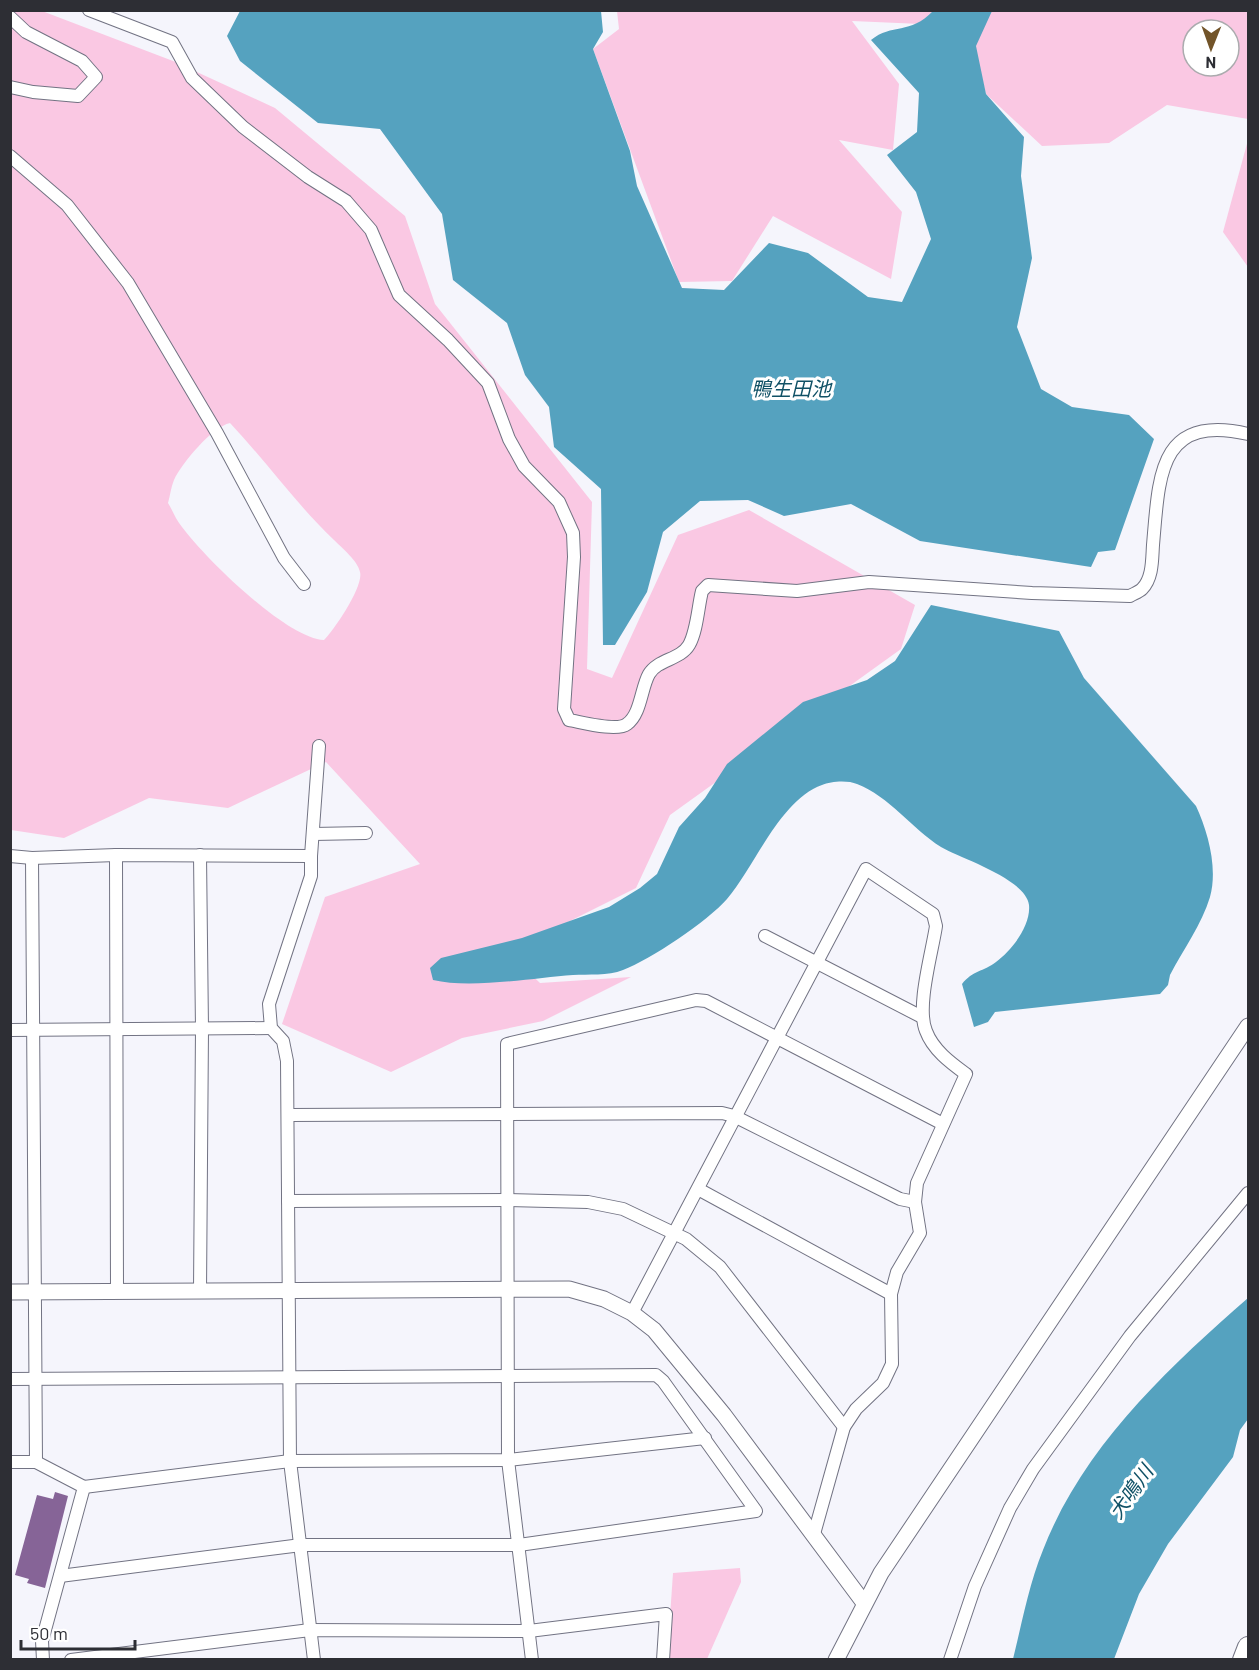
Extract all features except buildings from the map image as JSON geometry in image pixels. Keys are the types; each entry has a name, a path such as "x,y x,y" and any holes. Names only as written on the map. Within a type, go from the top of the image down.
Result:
{"main road":[{"path":"1243,1659 1248,1647"}],"street":[{"path":"89,10 172,42 192,78 243,127 309,177 346,201 371,230 399,295 448,340 488,383 509,439 519,457 559,502 573,533 574,556 564,708 569,720 616,728 626,726 632,719 648,675 655,666 682,652 690,644 702,591 708,585 797,591 869,582 1032,593 1130,596 1142,589 1151,572 1157,495 1162,472 1172,449 1187,435 1208,430 1248,434"},
{"path":"10,16 26,32 82,61 96,77 78,96 33,92 10,87"},
{"path":"10,156 67,205 128,283 218,433 284,558 304,584"},
{"path":"314,1659 290,1461 288,1115 285,1051 283,1041 270,1028 269,1004 311,876 319,746"},
{"path":"313,834 366,833"},
{"path":"10,856 32,858 116,855 311,856"},
{"path":"116,855 117,1291"},
{"path":"200,855 202,1029 200,1291"},
{"path":"32,858 36,1462"},
{"path":"632,1313 866,869 933,914 936,926 922,1017 926,1033 945,1059 966,1074 917,1183 915,1202 920,1233 897,1272 891,1294 892,1364 883,1383 856,1409 844,1427 814,1534"},
{"path":"765,936 922,1017"},
{"path":"532,1659 508,1460 507,1044 696,1000 706,1000 943,1124"},
{"path":"836,1659 881,1573 1248,1026"},
{"path":"10,1030 270,1028"},
{"path":"288,1115 722,1113 734,1116 900,1199 915,1202"},
{"path":"698,1189 891,1294"},
{"path":"950,1659 980,1577 1010,1508 1033,1468 1130,1336 1248,1193"},
{"path":"288,1201 507,1200 588,1202 622,1209 675,1234 720,1267 844,1427"},
{"path":"10,1292 506,1288 568,1289 604,1299 632,1313 654,1330 724,1415 864,1603"},
{"path":"10,1379 656,1375 663,1381 705,1438 756,1511 519,1545 301,1545 60,1576"},
{"path":"10,1462 36,1462 84,1487 290,1461 508,1460 705,1438"},
{"path":"43,1659 42,1641 84,1487"},
{"path":"71,1659 310,1630 529,1631 666,1614 663,1659"}],"shaded area":[{"path":"11,11 42,11 173,61 275,108 405,216 435,304 592,502 587,669 612,678 678,535 749,510 915,605 901,649 670,815 636,888 508,952 540,983 631,977 543,1021 462,1038 391,1072 282,1024 325,897 420,864 326,762 228,808 149,798 64,838 11,830","holes":["230,423 307,512 359,568 360,579 353,597 324,640 308,636 289,626 248,595 193,541 168,503 178,473 206,438"]},
{"path":"617,11 933,11 921,24 852,21 899,84 893,150 839,140 902,212 891,279 773,216 732,281 679,282 593,49 619,29"},
{"path":"991,11 1248,11 1248,119 1167,105 1109,143 1042,146 986,94 974,46"},
{"path":"1248,140 1248,267 1223,232"},
{"path":"740,1568 741,1582 707,1659 667,1660 673,1573"}],"water":[{"name":"鴨生田池","path":"240,11 601,11 603,32 593,49 630,151 637,186 682,288 724,290 769,243 808,253 868,297 902,302 931,239 916,192 887,155 917,132 919,93 871,40 886,32 917,23 933,11 992,11 976,46 986,94 1024,137 1021,176 1032,258 1017,327 1041,389 1072,407 1129,415 1154,439 1115,550 1098,552 1091,567 920,541 851,504 784,516 748,500 700,501 663,532 647,592 615,645 603,645 601,489 554,447 549,407 525,375 507,323 453,280 442,214 380,129 318,123 240,61 227,36"},
{"path":"931,605 1059,631 1084,678 1196,806 1211,850 1213,874 1210,897 1192,937 1170,975 1168,985 1160,994 995,1012 988,1022 974,1027 962,984 970,976 996,962 1014,944 1024,929 1029,913 1029,905 1025,896 1005,878 930,840 890,804 869,789 844,782 822,785 793,804 769,835 727,899 707,918 678,939 634,965 611,973 502,982 465,983 433,980 430,968 441,958 522,938 609,907 640,888 657,874 679,827 705,798 727,764 803,702 867,680 895,661"},
{"name":"犬鳴川","path":"1248,1298 1248,1419 1240,1430 1233,1457 1168,1544 1139,1594 1114,1659 1013,1659 1038,1563 1060,1513 1081,1477 1130,1412 1187,1353"}]}
